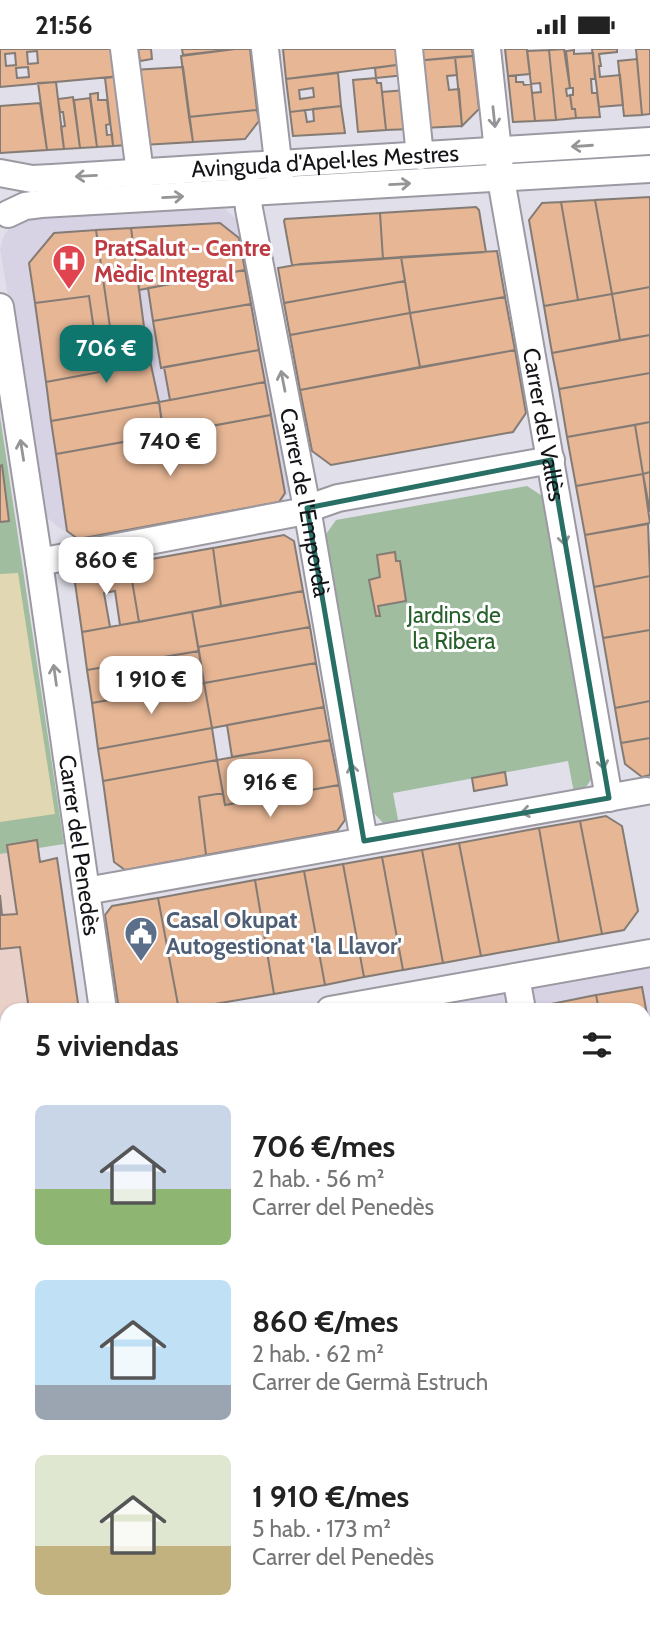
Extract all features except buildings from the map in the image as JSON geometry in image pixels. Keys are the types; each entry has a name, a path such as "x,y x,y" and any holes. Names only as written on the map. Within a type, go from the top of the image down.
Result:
{"street":[{"path":"124,49 140,173"},
{"path":"265,49 282,191"},
{"path":"409,49 420,156"},
{"name":"Carrer del Vallès","path":"487,49 501,179 609,797"},
{"name":"Avinguda d'Apel·les Mestres","path":"0,173 32,179 650,141"},
{"name":"Carrer de l'Empordà","path":"245,167 247,193 307,508 364,841"},
{"name":"Avinguda d'Apel·les Mestres","path":"4,217 25,206 41,204 650,169"},
{"name":"Avinguda d'Apel·les Mestres","path":"0,173 9,181 15,196 4,217"},
{"name":"Carrer del Penedès","path":"0,307 102,1003"},
{"path":"39,562 288,514 338,498 551,460"},
{"path":"86,891 609,797 649,799"},
{"path":"369,1003 650,953"},
{"path":"516,977 521,1003"}],"highlighted area":[{"path":"551,460 609,798 364,841 307,508"}],"shaded area":[{"path":"225,209 242,224 294,485 282,502 79,540 45,516 0,249 4,235 18,218 30,214"},
{"path":"38,848 40,862 57,858 78,1003 0,1003 0,854"},
{"path":"650,962 650,1003 433,1003"}],"green space":[{"path":"0,416 64,844 0,854 0,522 9,520 0,466"},
{"name":"Jardins de la Ribera","path":"527,486 547,499 592,778 586,787 574,793 568,761 393,793 399,825 384,824 372,811 322,540 336,520"}],"sand":[{"path":"18,573 55,814 0,822 0,574"}],"place":[{"name":"PratSalut - Centre Mèdic Integral","path":"69,291"},
{"name":"Casal Okupat Autogestionat 'la Llavor'","path":"141,963"}]}
